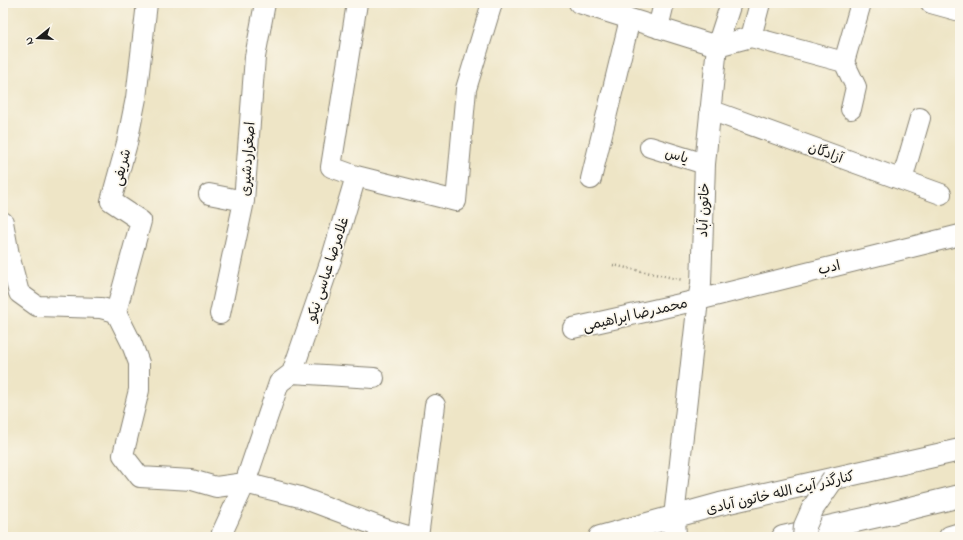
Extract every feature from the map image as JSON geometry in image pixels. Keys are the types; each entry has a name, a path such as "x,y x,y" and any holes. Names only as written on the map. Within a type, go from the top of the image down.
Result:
{"main road":[{"name":"کنارگذر آیت الله خاتون آبادی","path":"600,537 675,527 720,504 960,450"},
{"path":"804,537 805,526 813,508 833,479"},
{"path":"783,537 960,496"},
{"path":"950,537 960,534"}],"street":[{"name":"شریفی","path":"116,312 141,221 112,201 127,143 136,98 147,3"},
{"name":"اصغراردشیری","path":"220,314 244,201 255,57 265,3"},
{"path":"357,3 331,168 456,202 466,89 492,3"},
{"path":"658,28 664,3"},
{"name":"خاتون آباد","path":"675,527 699,292 705,164 716,46 731,3"},
{"path":"751,37 760,3"},
{"path":"850,108 856,87 844,62 861,3"},
{"path":"931,3 960,11"},
{"path":"590,4 630,19 716,46 751,37 844,62"},
{"path":"591,179 630,19"},
{"name":"آزادگان","path":"710,110 941,194"},
{"path":"902,180 920,118"},
{"name":"یاس","path":"650,147 705,164"},
{"name":"غلامرضا عباسی نیکو","path":"221,537 245,483 279,383 292,373 332,257 356,176"},
{"path":"209,194 244,201"},
{"path":"3,222 9,255 19,293 37,306 100,308 116,312 131,342 139,363 139,390 123,455 140,477 192,480 216,487 245,483 300,497 410,537"},
{"name":"ادب","path":"699,292 960,234"},
{"name":"محمدرضا ابراهیمی","path":"573,328 699,292"},
{"path":"292,373 374,378"},
{"path":"418,537 435,405"}],"path":[{"path":"613,265 699,292"}]}
